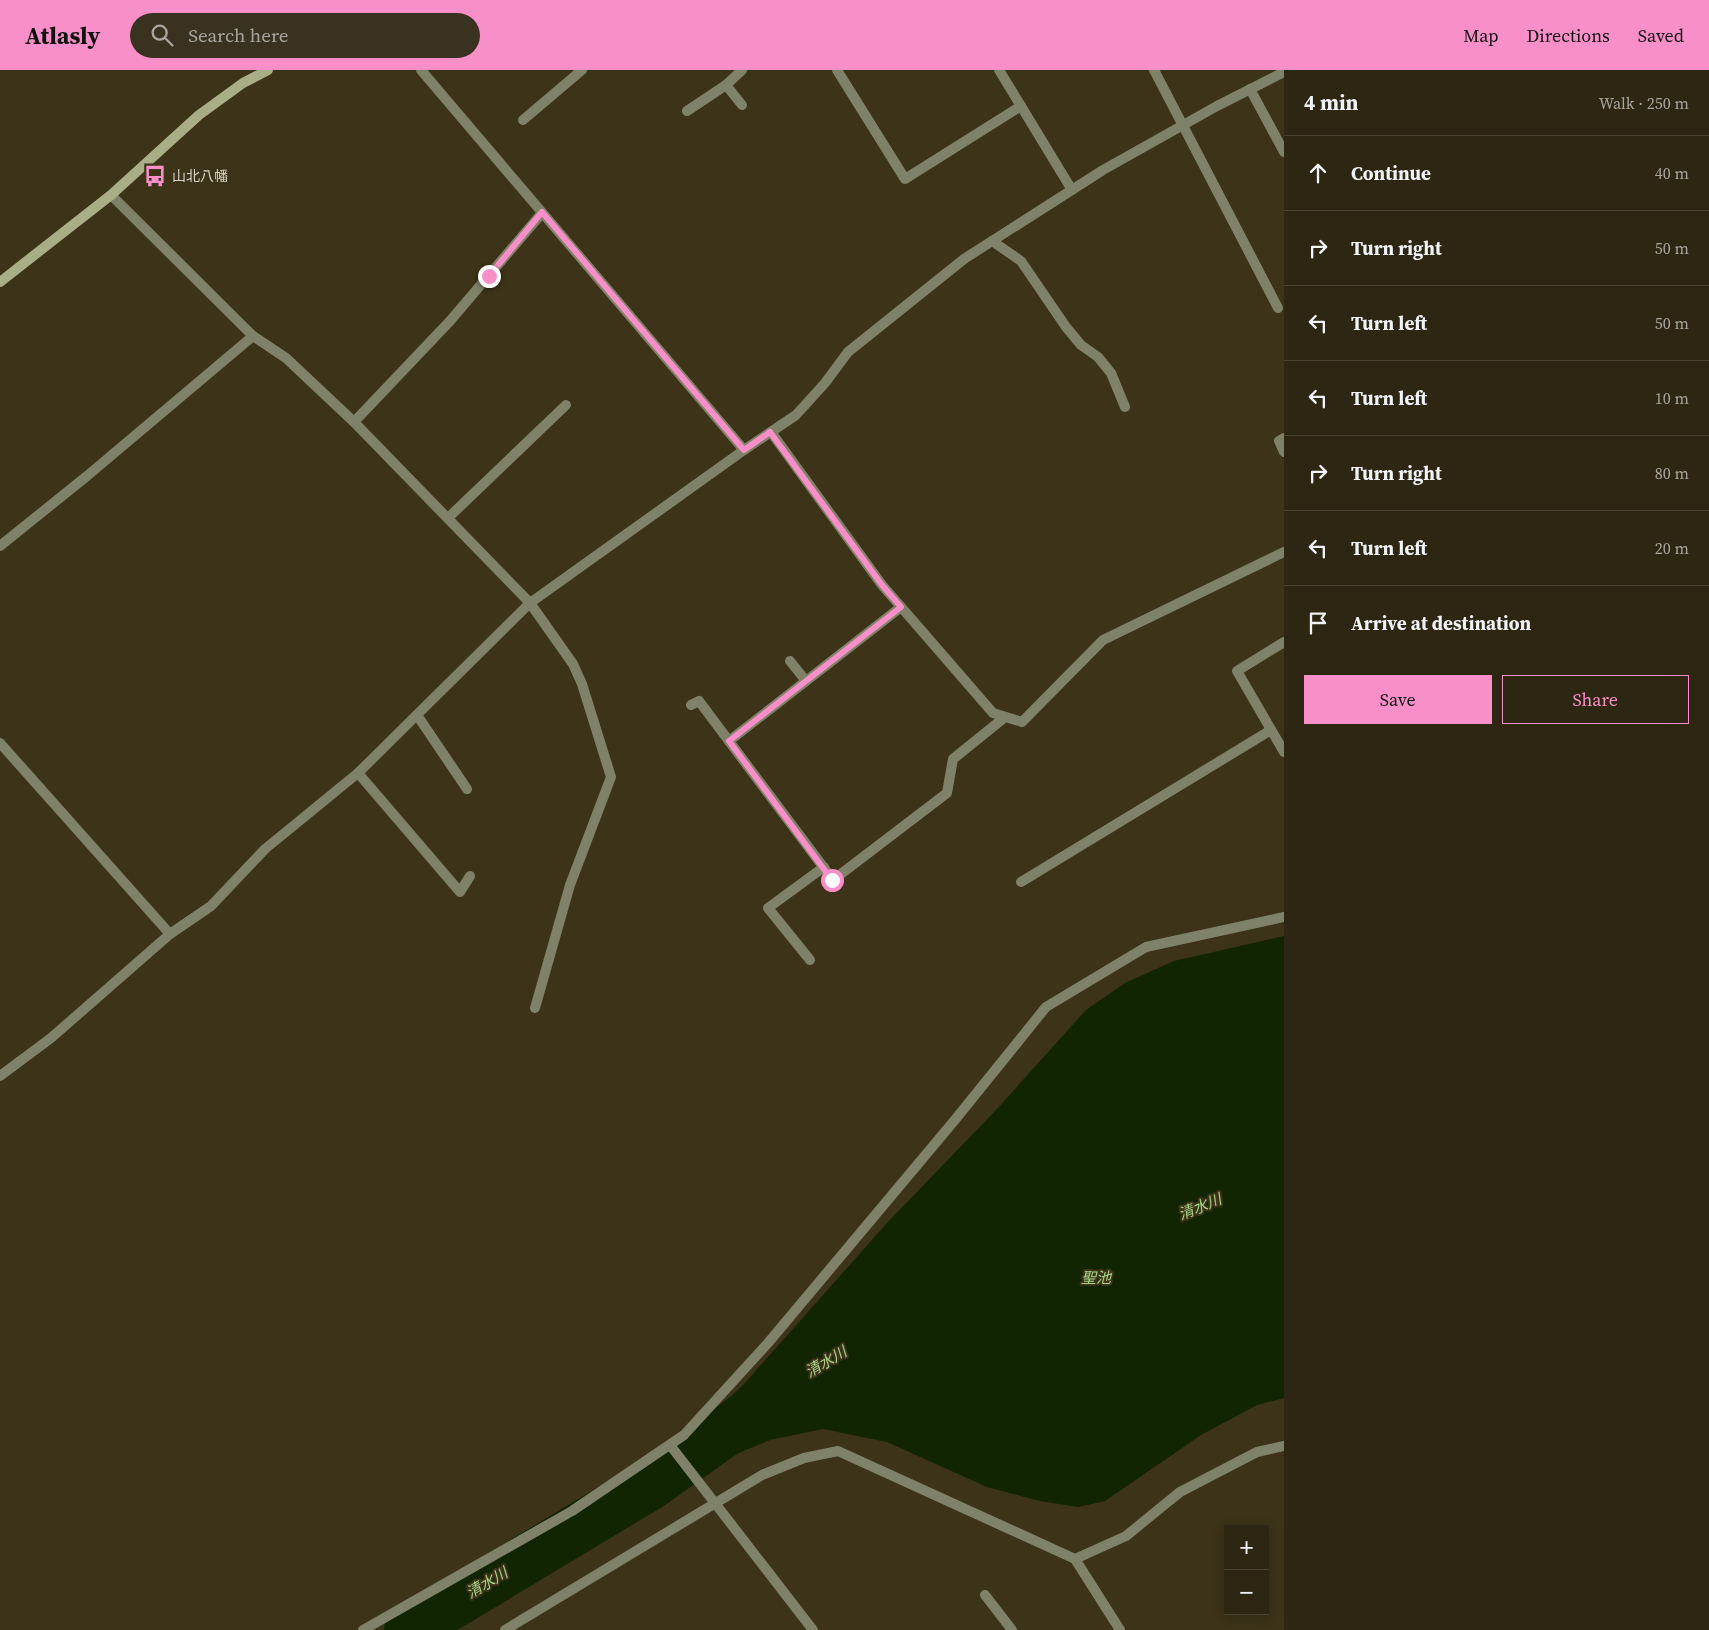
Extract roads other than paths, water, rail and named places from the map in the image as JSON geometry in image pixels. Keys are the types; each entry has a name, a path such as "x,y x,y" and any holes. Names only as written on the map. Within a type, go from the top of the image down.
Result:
{"street":[{"path":"0,282 111,195 199,115 243,83 268,70"},
{"path":"421,70 744,450"},
{"path":"523,120 582,70"},
{"path":"687,111 726,85 742,70"},
{"path":"837,70 905,179 1021,106"},
{"path":"999,70 1072,190"},
{"path":"1154,70 1278,308"},
{"path":"0,1076 50,1038 170,934 211,906 265,849 358,773 530,603 796,415 825,383 848,352 964,259 1103,170 1284,72"},
{"path":"726,85 742,105"},
{"path":"1250,89 1284,152"},
{"path":"111,195 253,336 286,358 354,422 530,603 573,664 582,684 611,777 570,885 535,1008"},
{"path":"354,422 450,321 542,212"},
{"path":"992,241 1021,261 1066,327 1081,345 1098,357 1111,373 1125,407"},
{"path":"0,546 87,476 253,336"},
{"path":"448,518 566,405"},
{"path":"770,432 882,585 993,713 1022,722 1102,640 1284,552"},
{"path":"1284,438 1279,442 1284,452"},
{"path":"729,741 901,607"},
{"path":"1284,642 1237,671 1284,752"},
{"path":"790,661 806,681"},
{"path":"691,705 699,702 832,880 947,793 952,759 1005,717"},
{"path":"417,715 466,789"},
{"path":"1021,882 1271,730"},
{"path":"0,743 170,934"},
{"path":"358,773 460,892 470,876"},
{"path":"810,960 768,908 824,867"},
{"path":"363,1630 572,1511 684,1435 768,1343 954,1121 1046,1007 1146,947 1284,917"},
{"path":"670,1445 813,1630"},
{"path":"1075,1558 1126,1536 1180,1492 1257,1452 1284,1446"},
{"path":"505,1630 762,1475 804,1458 838,1451 1075,1558 1120,1630"},
{"path":"985,1595 1012,1630"}],"water":[{"name":"聖池","path":"1284,936 1284,1398 1257,1405 1201,1435 1105,1501 1078,1507 1040,1501 987,1487 887,1442 823,1429 770,1440 731,1456 703,1422 744,1384 887,1223 997,1109 1086,1010 1125,983 1174,961"}],"waterway":[{"name":"清水川","path":"409,1630 650,1485 771,1399"}],"place":[{"name":"山北八幡","path":"155,176"}]}
